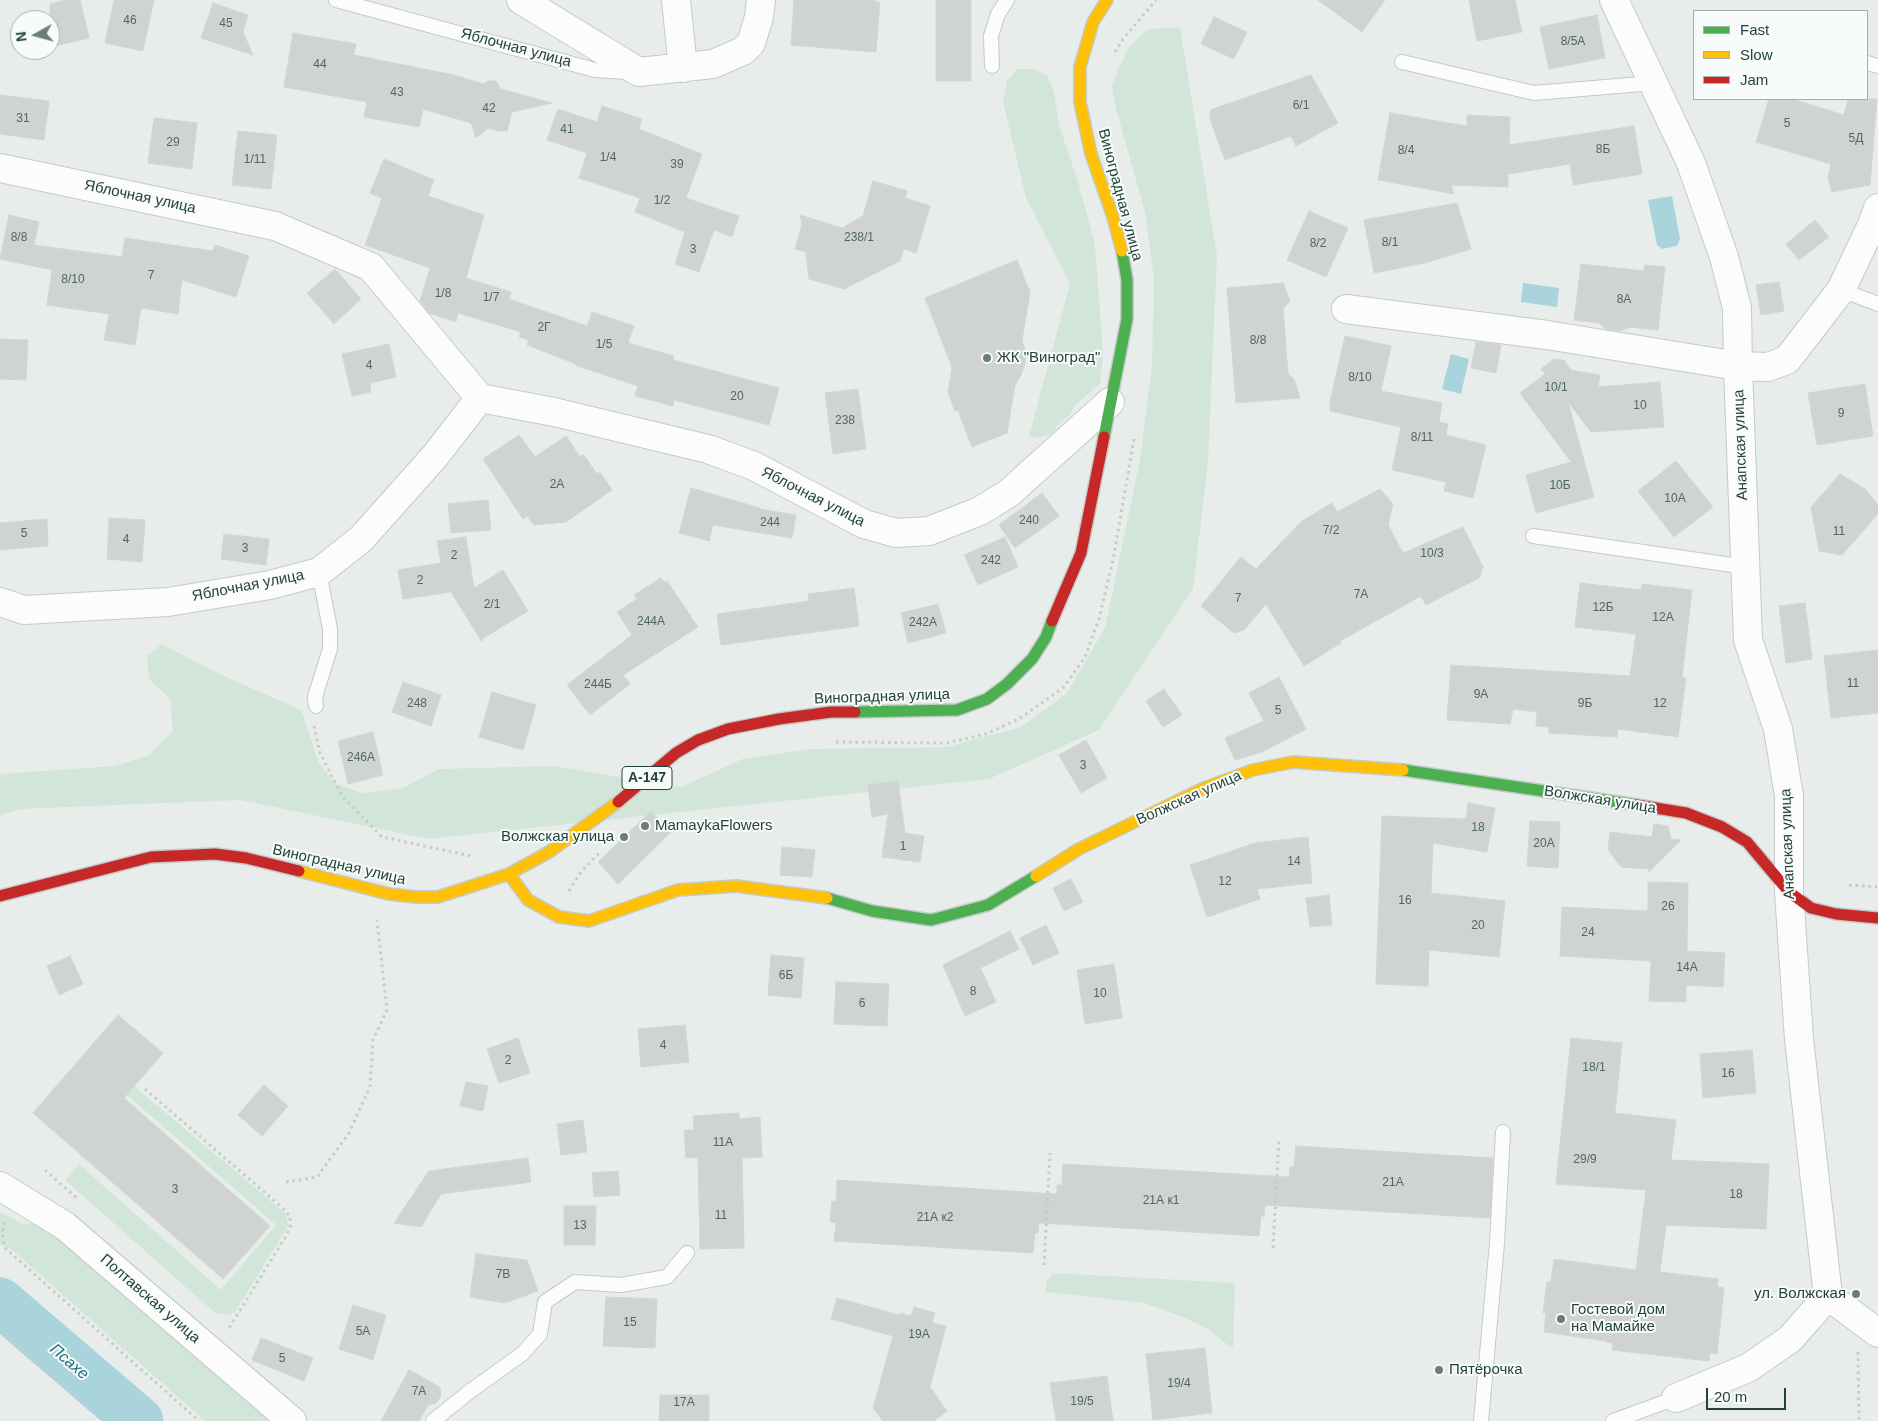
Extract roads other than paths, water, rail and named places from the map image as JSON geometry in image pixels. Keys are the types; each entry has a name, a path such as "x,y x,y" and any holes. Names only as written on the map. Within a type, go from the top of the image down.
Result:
{"main road":[{"name":"Виноградная улица","path":"0,896 151,857 216,854 246,858 389,894 438,897 510,874 549,852 608,810 676,753 698,740 728,729 778,719 831,712 956,710 987,699 1007,684 1032,659 1046,637 1081,553 1126,319 1127,280 1113,217 1092,154 1080,102 1080,67 1093,22 1107,0"},
{"name":"Волжская улица","path":"510,874 528,900 559,917 589,921 678,890 736,886 830,898 872,911 931,920 988,904 1079,849 1204,788 1253,770 1293,762 1416,771 1686,813 1722,828 1747,842 1789,892 1811,908 1836,914 1878,918"}],"street":[{"name":"Яблочная улица","path":"521,0 639,72 714,64 743,51 751,43 759,17 760,0"},
{"path":"676,0 683,68"},
{"name":"Анапская улица","path":"1614,0 1691,163 1724,257 1737,308 1748,640 1778,730 1789,796 1789,892 1799,1039 1828,1296"},
{"name":"Яблочная улица","path":"0,168 275,226 371,267 480,398 554,412 708,449 754,466 864,524 896,533 929,531 987,507 1009,493 1110,402"},
{"path":"1346,309 1547,334 1738,366 1768,367 1787,360 1841,290 1876,225"},
{"name":"Яблочная улица","path":"0,602 24,610 168,602 270,585 319,572 361,539 435,456 480,398"},
{"name":"Полтавская улица","path":"0,1186 65,1226 292,1421"},
{"path":"1676,1398 1748,1368 1790,1339 1828,1296 1868,1325"}],"lane":[{"name":"Яблочная улица","path":"336,0 595,70 639,72"},
{"path":"992,66 991,36 998,14 1007,0"},
{"path":"1402,62 1534,93 1653,83"},
{"path":"1841,290 1878,304"},
{"path":"1533,536 1746,567"},
{"path":"316,706 314,697 330,649 330,629 319,572"},
{"path":"1481,1421 1497,1243 1503,1132"},
{"path":"433,1421 469,1392 522,1354 540,1334 545,1302 575,1282 621,1285 667,1277 687,1253"},
{"path":"1613,1421 1676,1398"}],"water":[{"path":"1672,196 1680,239 1677,246 1662,249 1657,245 1648,200"},
{"path":"1523,283 1559,288 1557,307 1521,302"},
{"path":"1451,354 1469,359 1461,394 1442,389"}],"waterway":[{"name":"Псахе","path":"0,1302 139,1421"}],"place":[{"name":"ЖК \"Виноград\"","path":"987,358"},
{"name":"MamaykaFlowers","path":"645,826"},
{"name":"Волжская улица","path":"624,837"},
{"name":"ул. Волжская","path":"1856,1294"},
{"name":"Гостевой дом на Мамайке","path":"1561,1319"},
{"name":"Пятёрочка","path":"1439,1370"}]}
